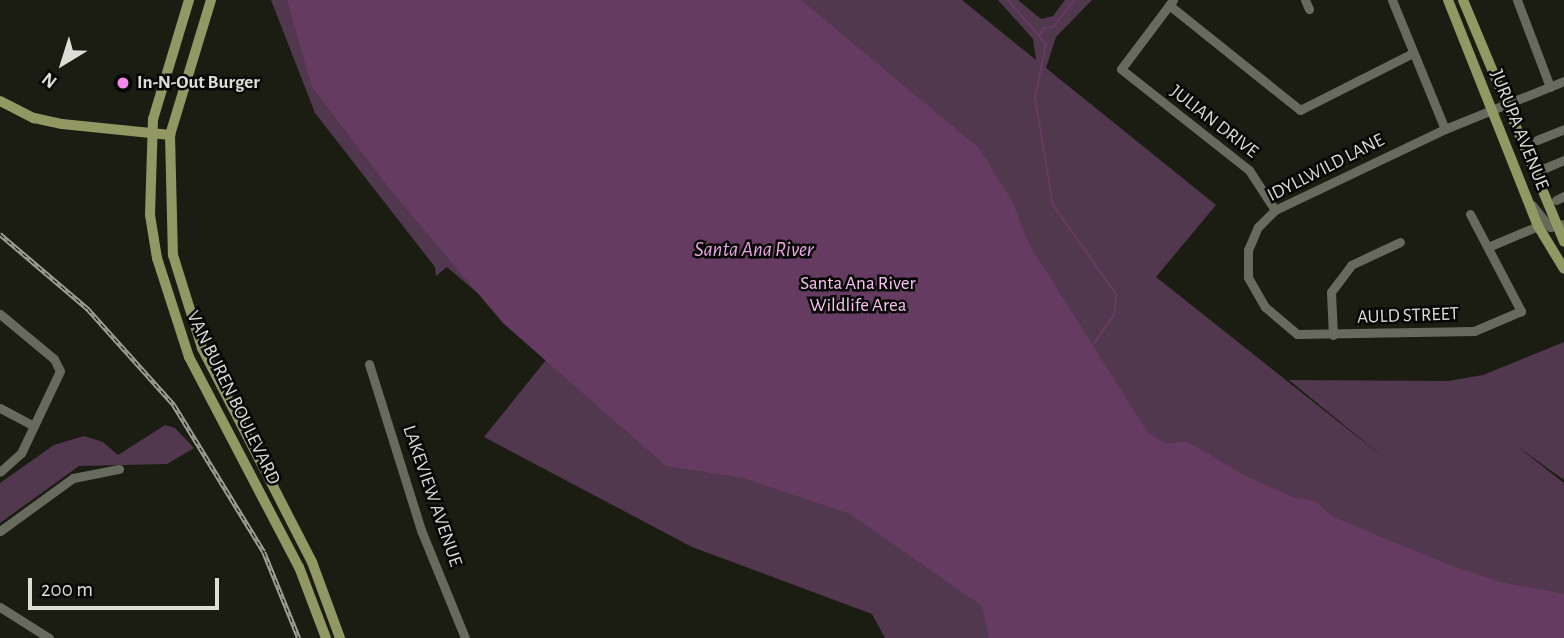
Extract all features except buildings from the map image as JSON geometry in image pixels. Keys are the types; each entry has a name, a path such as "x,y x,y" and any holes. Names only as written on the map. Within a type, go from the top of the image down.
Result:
{"main road":[{"name":"VAN BUREN BOULEVARD","path":"189,0 160,84 152,133 150,215 169,307 189,357 299,567 326,638"},
{"name":"VAN BUREN BOULEVARD","path":"211,0 170,135 171,239 183,297 202,348 312,562 340,638"},
{"name":"JURUPA AVENUE","path":"1448,0 1498,108 1560,226 1564,243"},
{"name":"JURUPA AVENUE","path":"1463,0 1528,201 1538,226 1564,269"},
{"path":"0,101 53,122 170,135"}],"street":[{"path":"1392,0 1445,130"},
{"path":"1517,0 1550,87"},
{"path":"1171,3 1300,110 1413,53"},
{"name":"JULIAN DRIVE","path":"1171,3 1121,69 1249,170 1275,210"},
{"name":"IDYLLWILD LANE","path":"1333,335 1297,334 1265,307 1248,277 1248,250 1258,227 1275,210 1445,130 1564,82"},
{"path":"1537,140 1562,130 1564,143"},
{"path":"1545,168 1564,160"},
{"path":"1528,201 1547,225 1560,226"},
{"path":"1470,214 1488,247 1538,226"},
{"path":"1333,335 1331,292 1351,265 1401,242"},
{"name":"AULD STREET","path":"1333,335 1474,331 1521,311 1488,247"},
{"path":"0,313 54,359 60,371 21,453 0,472"},
{"name":"LAKEVIEW AVENUE","path":"369,363 421,530 465,638"},
{"path":"0,408 33,425"},
{"path":"0,531 73,478 119,469"},
{"path":"0,607 49,638"}],"green space":[{"name":"Santa Ana River","path":"271,0 962,0 1036,60 1033,39 998,0 1018,0 1041,19 1053,16 1065,0 1092,0 1056,37 1046,68 1216,205 1156,277 1388,461 1289,380 1448,381 1483,375 1564,342 1564,480 1514,444 1564,483 1564,638 885,638 872,614 692,547 484,437 550,355 447,267 436,276 435,267 315,113"},
{"path":"165,425 175,428 194,448 167,464 79,466 0,523 0,483 54,445 84,436 103,442 118,455"}],"water":[{"name":"Santa Ana River","path":"287,0 801,0 979,148 1012,201 1029,244 1148,433 1167,444 1186,441 1244,475 1292,497 1317,502 1331,516 1447,564 1500,582 1564,594 1564,638 989,638 982,606 850,514 743,478 666,466 503,323 393,193 312,87"}],"waterway":[{"path":"1008,0 1046,44 1035,98 1053,205 1116,294 1114,315 1092,346"},
{"path":"1040,35 1043,28 1053,27 1074,0"}],"railway":[{"path":"0,234 88,309 174,405 264,552 299,638"}],"place":[{"name":"In-N-Out Burger","path":"123,83"}],"park label":[{"name":"Santa Ana River Wildlife Area","path":"858,295"}]}
